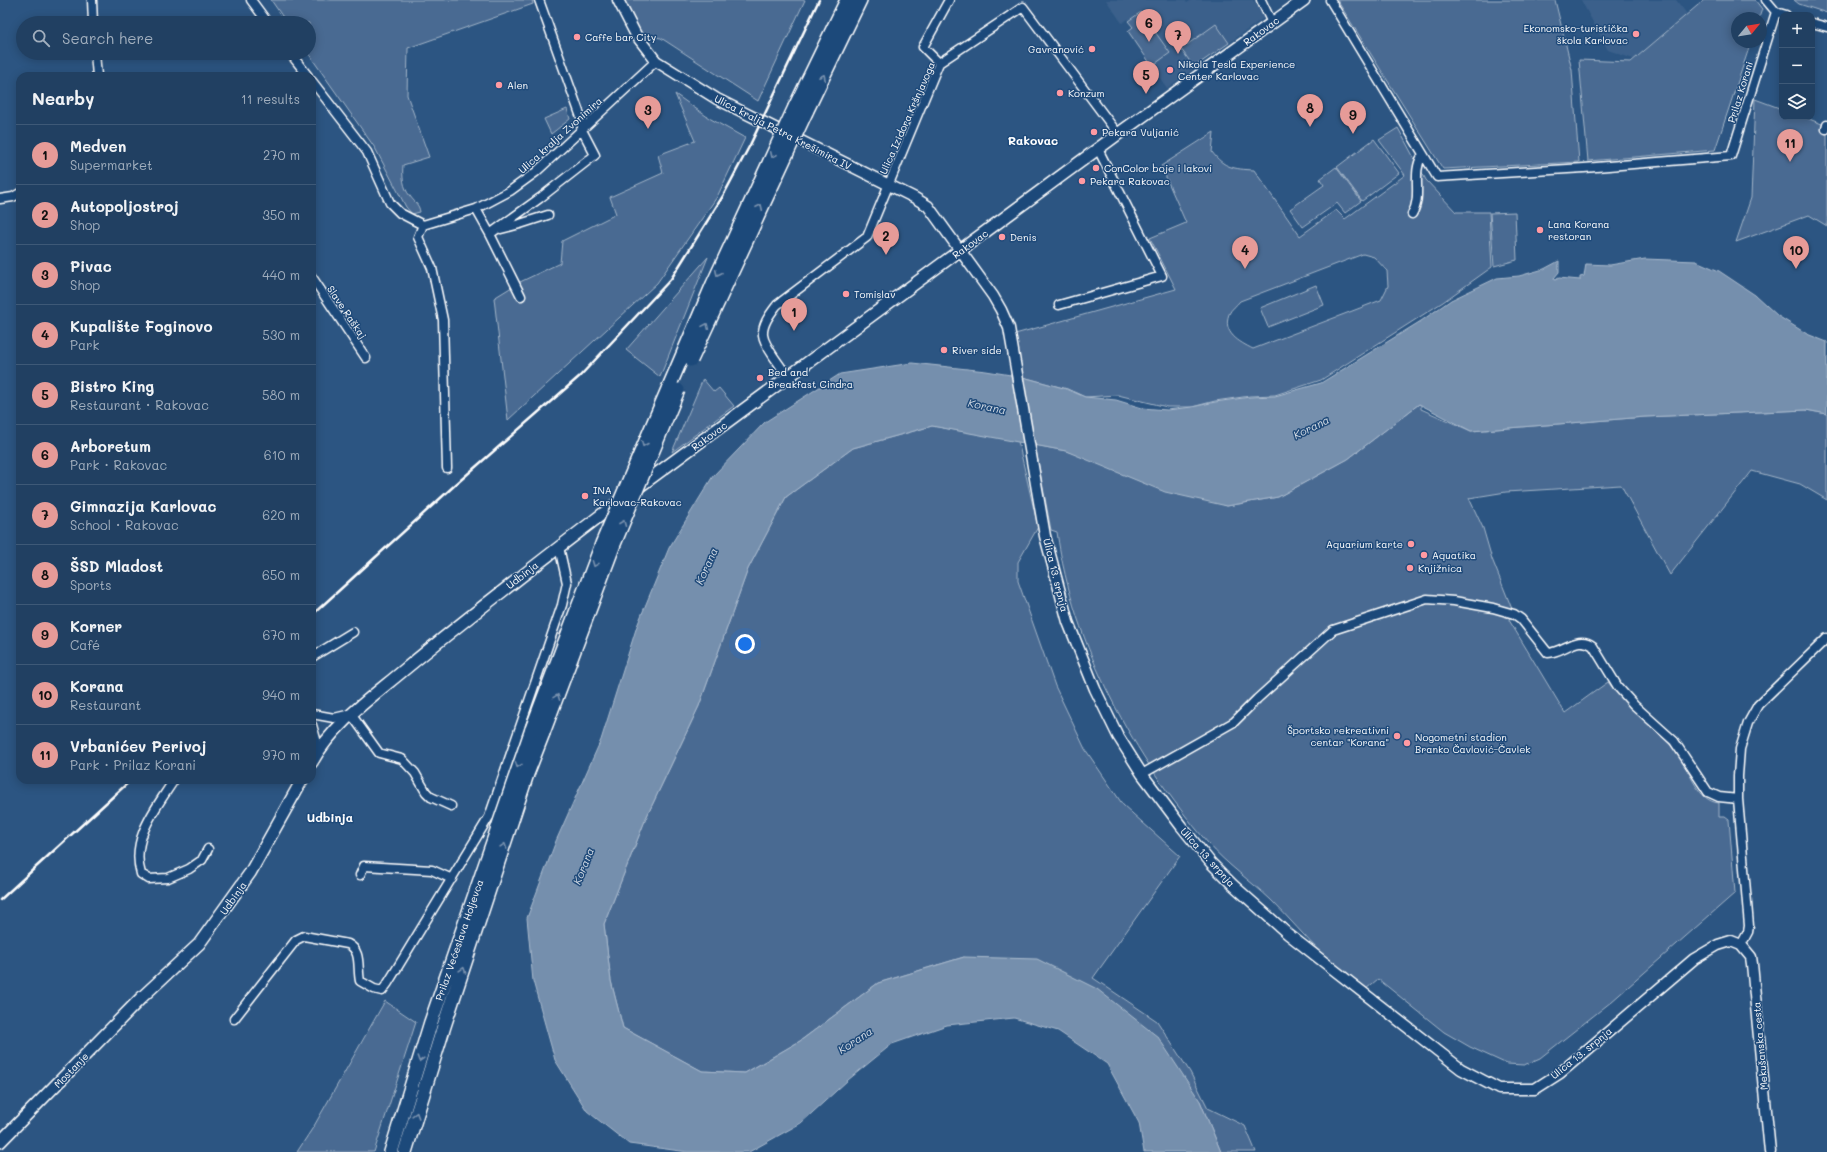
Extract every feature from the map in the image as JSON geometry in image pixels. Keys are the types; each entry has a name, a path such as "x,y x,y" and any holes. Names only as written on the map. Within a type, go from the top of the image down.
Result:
{"highway":[{"path":"537,731 656,441 847,0"},
{"path":"801,109 860,0"},
{"name":"Prilaz Većeslava Holjevca","path":"391,1152 431,1022 537,731"},
{"name":"Prilaz Većeslava Holjevca","path":"405,1152 444,1026 527,774 537,731"}],"main road":[{"name":"Rakovac","path":"559,547 657,473 961,251 1118,134 1304,0"},
{"name":"Udbinja","path":"316,756 326,742 351,714 469,617 559,547"},
{"name":"Udbinja","path":"141,998 199,944 250,873 300,784"},
{"name":"Mostanje","path":"0,1142 141,998"}],"street":[{"path":"92,0 93,16"},
{"path":"251,0 263,16"},
{"path":"493,232 541,197 594,155 582,130 582,120 539,0"},
{"name":"Ulica kralja Petra Krešimira IV","path":"618,0 636,35 656,61 717,99 928,206 961,251"},
{"path":"939,63 923,47 949,0"},
{"path":"1261,0 1272,23"},
{"path":"1330,0 1422,156 1417,167 1416,203 1412,214"},
{"path":"1766,0 1776,12 1779,13"},
{"name":"Ulica Izidora Kršnjavoga","path":"789,377 768,346 763,335 767,319 777,305 867,237 930,89 939,63 1023,7 1118,134"},
{"name":"Prilaz Korani","path":"1422,156 1436,178 1731,156 1776,12"},
{"path":"1815,24 1827,27"},
{"path":"96,60 97,72"},
{"path":"295,60 305,72"},
{"name":"Ulica kralja Zvonimira","path":"423,225 476,209 510,192 526,180 582,130 656,61"},
{"path":"316,86 367,152 390,203 400,213 423,225 418,237 432,268 443,320 447,468"},
{"path":"1059,305 1162,276 1098,149"},
{"path":"0,199 16,195"},
{"path":"476,209 493,232 521,296"},
{"path":"493,232 548,215"},
{"name":"Ulica 13. srpnja","path":"961,251 1001,310 1012,341 1043,524 1068,622 1081,657 1118,736 1142,774 1181,826 1212,863 1233,885 1288,934 1461,1069 1499,1089 1535,1089 1560,1072 1694,958 1725,942 1731,941 1741,945"},
{"name":"Slave Raškaj","path":"316,283 366,358"},
{"path":"234,1020 296,940 304,936 348,944 355,947 357,952 360,981 374,989 382,991 489,817 562,605 567,583 559,547"},
{"path":"1142,774 1234,722 1333,630 1427,599 1462,602 1514,614 1521,619 1548,653 1554,653 1581,641 1588,642 1593,646 1618,687 1674,741 1708,792 1719,797 1738,799"},
{"path":"316,655 353,632"},
{"path":"1741,945 1748,932 1749,926 1738,799 1740,749 1748,724 1758,705 1827,638"},
{"path":"351,714 379,753 402,759 415,773 426,792 431,797 451,806"},
{"name":"Udbinja","path":"316,715 334,718 351,714"},
{"path":"172,784 142,836 139,848 139,868 141,874 149,879 168,878 190,869 202,860 208,849"},
{"path":"360,875 364,866 432,870 452,879"},
{"name":"Mekušanska cesta","path":"1741,945 1751,957 1752,964 1770,1152"}],"shaded area":[{"path":"271,0 532,0 533,4 408,48 407,95 429,157 403,165 404,185 420,212 412,214 406,207 375,148 313,60 316,60 316,16 282,16"},
{"path":"624,0 805,0 758,101 661,38 636,34"},
{"path":"1106,0 1185,0 1187,3 1192,0 1253,0 1265,17 1167,88 1128,33 1134,28 1128,19 1122,23"},
{"path":"1337,0 1555,0 1572,70 1579,162 1443,169"},
{"name":"Ekonomsko-turistička škola Karlovac","path":"1581,0 1676,0 1691,19 1639,61 1608,50"},
{"path":"1704,0 1755,0 1762,9 1761,12 1731,12 1731,48 1749,48 1715,150 1588,161 1579,60 1631,62"},
{"path":"1794,0 1827,0 1827,13 1799,4"},
{"path":"1141,12 1170,53 1152,66 1128,31 1133,27 1128,21"},
{"path":"1216,24 1229,43 1194,67 1181,49"},
{"path":"675,94 709,118 745,138 717,197 657,283 508,420 494,298 520,282 560,263 562,241 616,214 610,197 663,173 658,155 695,141"},
{"path":"1755,99 1779,108 1779,120 1812,120 1827,126 1827,226 1809,215 1736,242 1751,198"},
{"path":"567,109 570,119 551,134 544,119"},
{"path":"1398,128 1426,180 1456,212 1489,212 1492,267 1443,302 1321,380 1275,395 1250,396 1215,401 1192,407 1167,407 1118,395 1085,397 1067,389 1023,377 1015,334 1176,289 1150,238 1186,223 1161,166 1214,132 1212,152 1216,157 1230,167 1254,170 1300,236 1336,210 1345,219 1405,175 1379,140","holes":["1363,254 1374,257 1387,271 1388,286 1381,300 1253,349 1237,340 1230,332 1227,321 1229,314 1240,301"]},
{"path":"1374,139 1399,173 1362,201 1337,167"},
{"path":"1336,167 1361,201 1345,213 1337,203 1303,227 1290,209 1324,185 1320,179"},
{"path":"1515,212 1517,260 1494,266 1490,213"},
{"path":"708,257 660,377 626,350"},
{"path":"1316,285 1324,305 1268,327 1260,308"},
{"path":"703,379 714,392 719,388 734,406 672,452"},
{"name":"Športsko rekreativni centar \"Korana\"","path":"1419,404 1421,405 1421,409 1471,431 1645,417 1806,410 1827,414 1827,500 1800,484 1752,471 1670,575 1621,485 1506,492 1469,498 1483,528 1492,559 1512,609 1509,620 1565,713 1608,682 1616,692 1671,746 1679,756 1695,785 1705,797 1711,801 1719,803 1719,817 1725,817 1729,820 1735,893 1611,1002 1540,1058 1524,1065 1507,1064 1470,1047 1444,1032 1378,979 1366,989 1323,955 1271,900 1223,859 1181,810 1155,774 1132,737 1092,658 1077,616 1065,574 1057,532 1051,530 1035,445 1066,451 1227,506 1278,497 1348,459"},
{"path":"932,426 1018,441 1038,527 1018,562 1018,581 1055,686 1085,749 1123,805 1180,856 1093,978 1157,1021 1190,1072 1208,1108 1245,1126 1256,1152 1221,1152 1200,1101 964,957 878,983 800,1041 745,1073 702,1071 623,1028 611,981 604,924 646,818 699,706 748,569 786,497 853,448"},
{"path":"385,1001 416,1022 374,1152 297,1152 314,1126"}],"water":[{"path":"1645,259 1696,261 1719,271 1755,295 1778,316 1807,334 1827,342 1827,414 1806,410 1645,417 1471,431 1419,404 1348,459 1278,497 1227,506 1165,492 1066,451 932,426 853,448 786,497 748,569 699,706 646,818 604,924 611,981 623,1028 702,1071 745,1073 800,1041 878,983 964,957 1037,959 1097,989 1158,1037 1200,1101 1221,1152 1144,1152 1139,1123 1107,1064 1058,1031 1014,1018 947,1025 892,1044 848,1080 801,1123 749,1152 688,1152 629,1144 587,1111 555,1060 533,981 527,918 556,841 601,740 637,626 669,548 713,476 765,422 840,374 912,363 986,371 1023,377 1067,389 1085,397 1116,400 1142,408 1167,410 1250,397 1275,396 1321,383 1421,321 1451,300 1497,278 1519,276 1544,269 1559,261 1559,272 1554,278 1555,280 1559,278 1580,280 1580,277 1584,276 1586,264 1610,265"}],"railway":[{"path":"316,611 455,485 580,376 671,279 723,196 750,145 819,0"},
{"path":"0,900 127,784"}],"place":[{"name":"Ekonomsko-turistička škola Karlovac","path":"1636,34"},
{"name":"Caffe bar City","path":"577,37"},
{"name":"Arboretum","path":"1149,42"},
{"name":"Gavranović","path":"1092,49"},
{"name":"Gimnazija Karlovac","path":"1178,54"},
{"name":"Nikola Tesla Experience Center Karlovac","path":"1170,70"},
{"name":"Alen","path":"499,85"},
{"name":"Konzum","path":"1060,93"},
{"name":"Bistro King","path":"1146,94"},
{"name":"ŠSD Mladost","path":"1310,127"},
{"name":"Pivac","path":"648,129"},
{"name":"Pekara Vuljanić","path":"1094,132"},
{"name":"Korner","path":"1353,134"},
{"name":"Vrbanićev Perivoj","path":"1790,162"},
{"name":"ConColor boje i lakovi","path":"1096,168"},
{"name":"Pekara Rakovac","path":"1082,181"},
{"name":"Lana Korana restoran","path":"1540,230"},
{"name":"Denis","path":"1002,237"},
{"name":"Autopoljostroj","path":"886,255"},
{"name":"Kupalište Foginovo","path":"1245,269"},
{"name":"Korana","path":"1796,269"},
{"name":"Tomislav","path":"846,294"},
{"name":"Medven","path":"794,331"},
{"name":"River side","path":"944,350"},
{"name":"Bed and Breakfast Cindra","path":"760,378"},
{"name":"INA Karlovac-Rakovac","path":"585,496"},
{"name":"Aquarium karte","path":"1411,544"},
{"name":"Aquatika","path":"1424,555"},
{"name":"Knjižnica","path":"1410,568"},
{"name":"Športsko rekreativni centar \"Korana\"","path":"1397,736"},
{"name":"Nogometni stadion Branko Čavlović-Čavlek","path":"1407,743"}],"district":[{"name":"Rakovac","path":"1033,140"},
{"name":"Udbinja","path":"330,817"}]}
